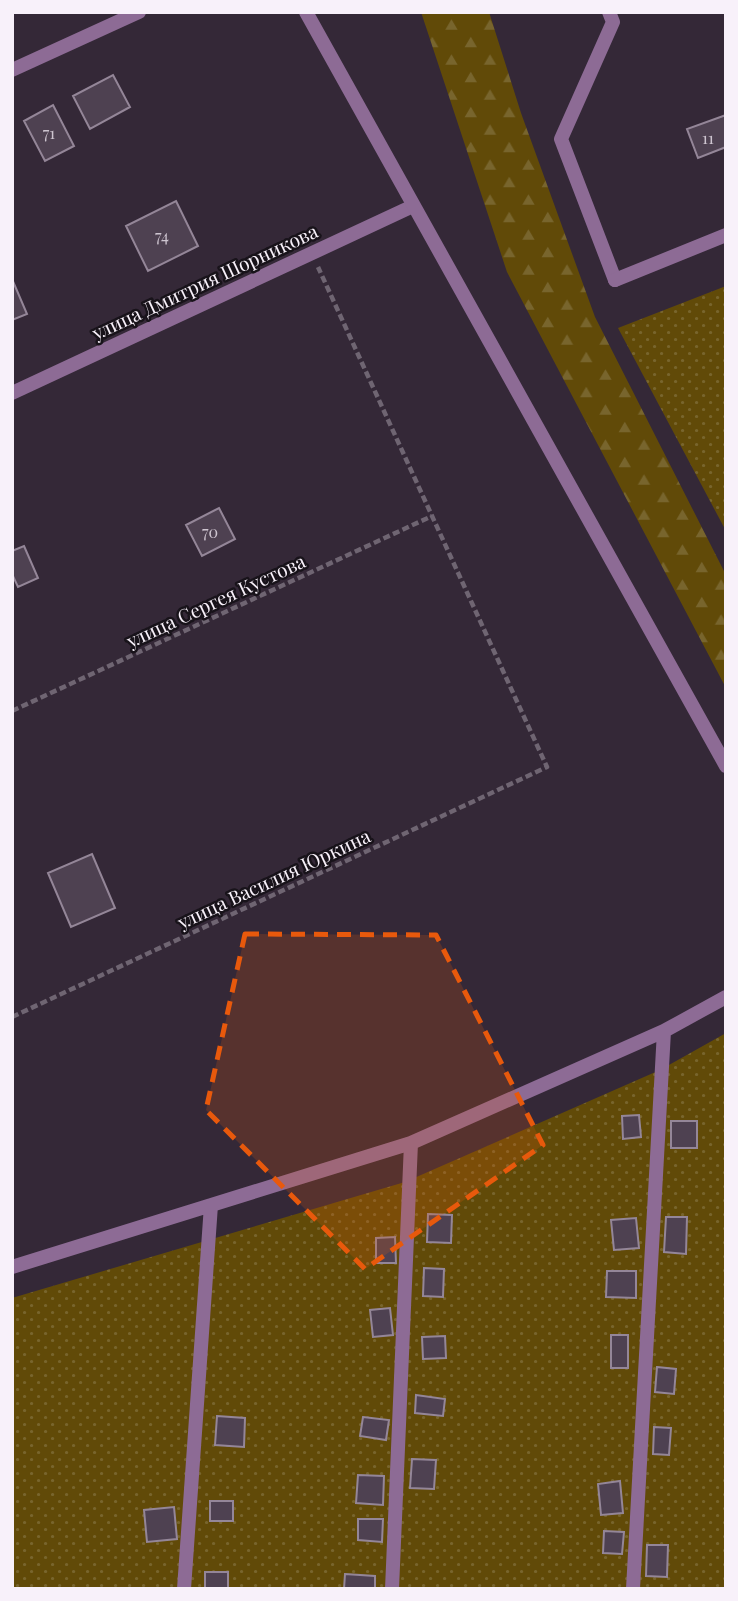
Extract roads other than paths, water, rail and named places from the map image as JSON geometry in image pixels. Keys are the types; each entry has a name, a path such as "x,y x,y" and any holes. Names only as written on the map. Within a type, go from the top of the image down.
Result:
{"street":[{"path":"12,70 139,12"},
{"path":"306,12 726,766"},
{"path":"609,12 613,22 561,139 615,281 726,235"},
{"name":"улица Дмитрия Шорникова","path":"12,393 413,206"},
{"path":"12,1267 411,1143 664,1031 726,997"},
{"path":"633,1589 664,1031"},
{"path":"393,1589 411,1143"},
{"path":"184,1589 211,1205"}]}
